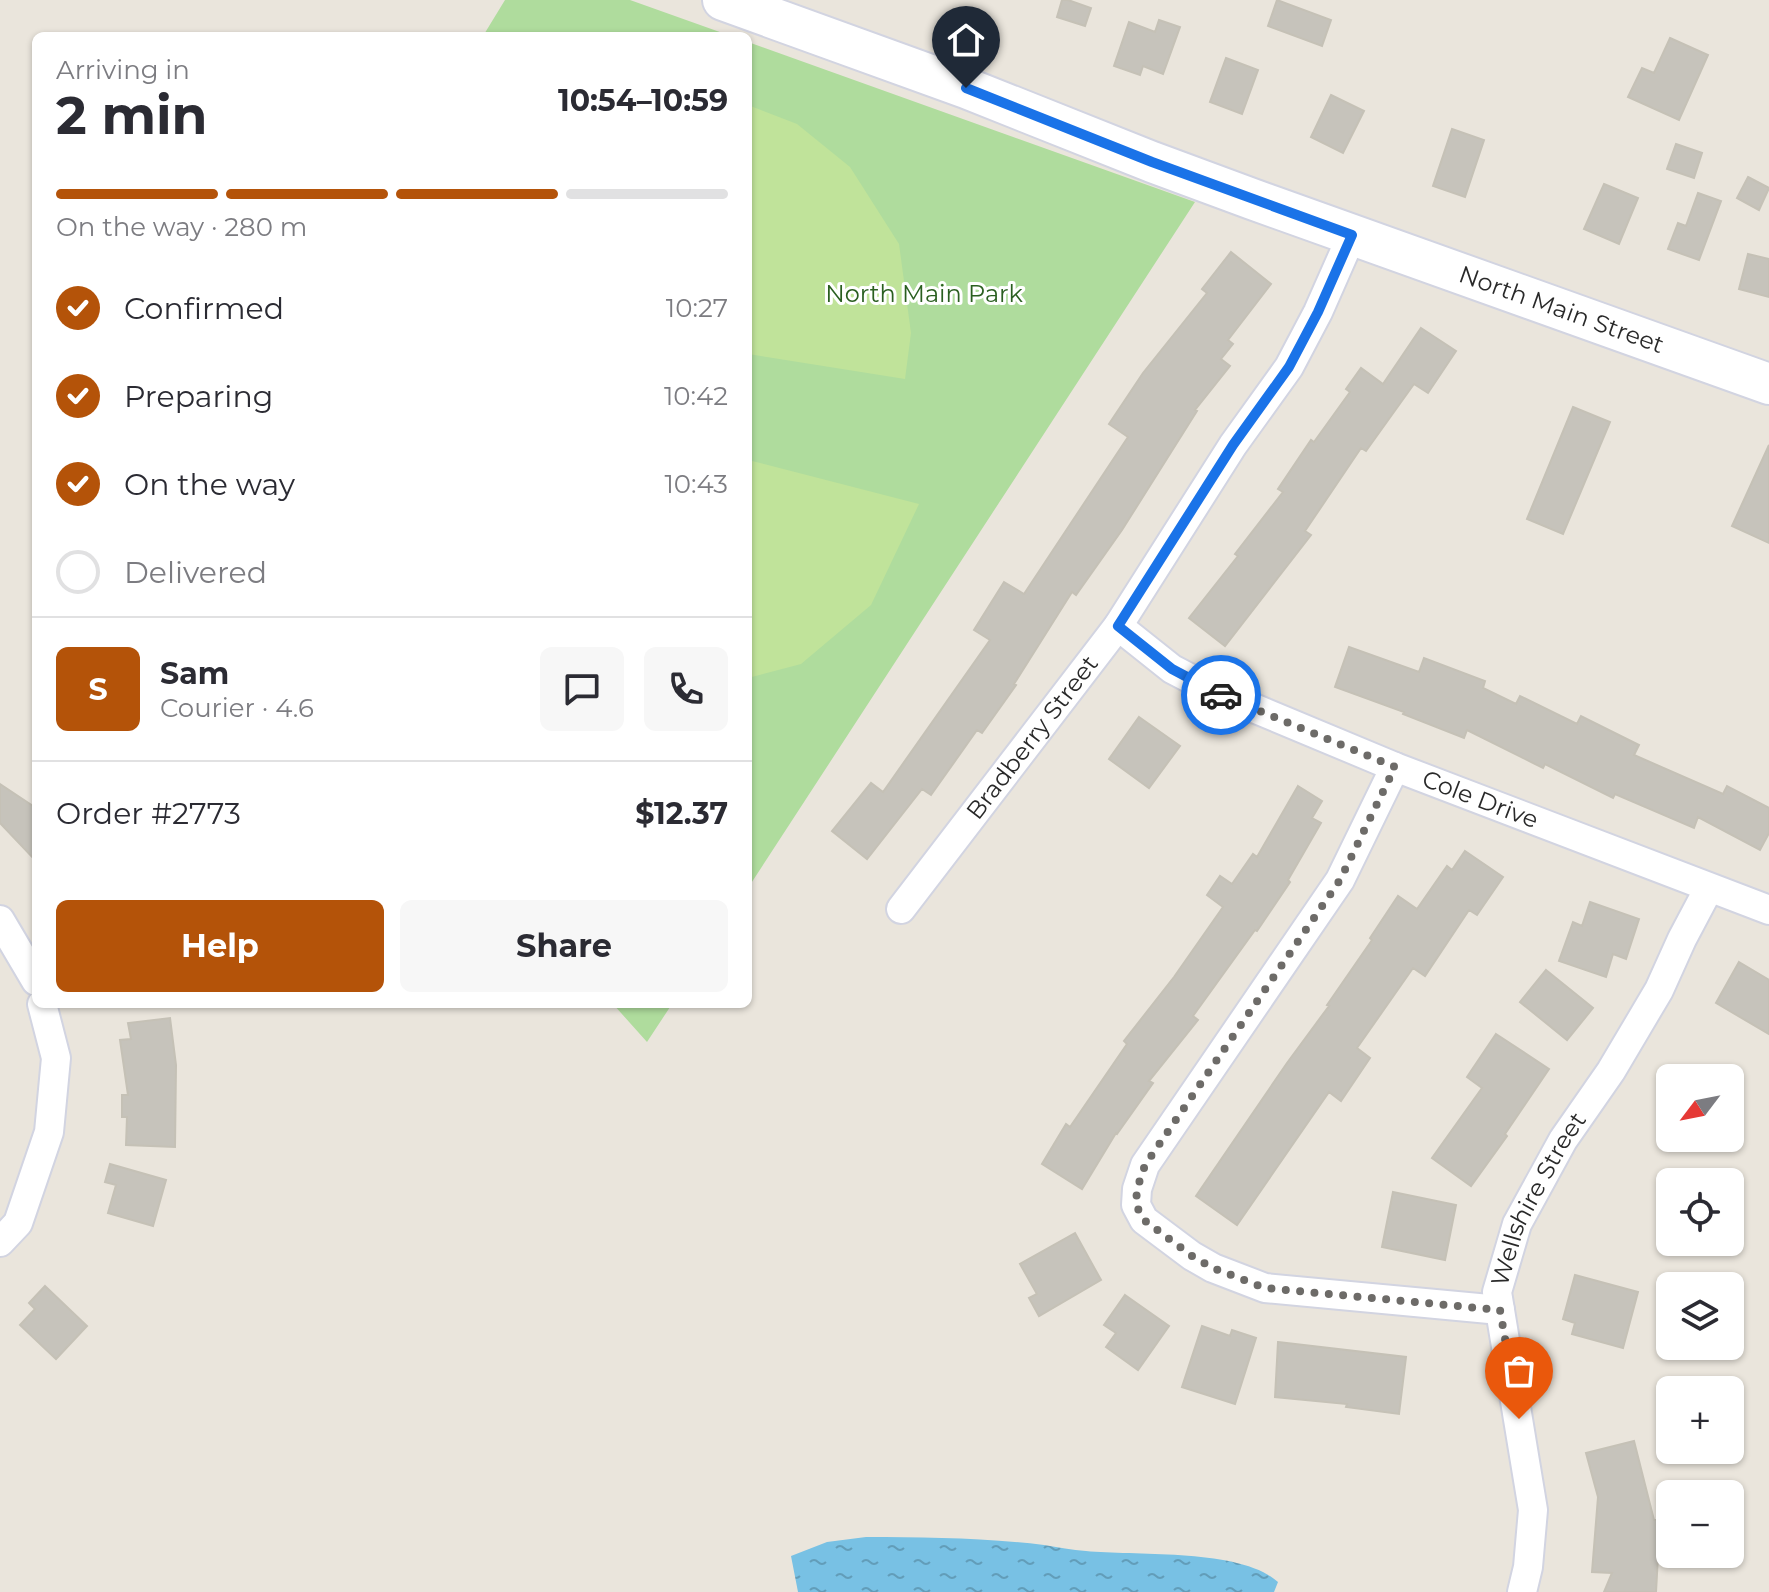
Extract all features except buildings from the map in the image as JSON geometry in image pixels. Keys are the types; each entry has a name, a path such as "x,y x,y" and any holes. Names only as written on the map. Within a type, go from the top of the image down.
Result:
{"main road":[{"name":"North Main Street","path":"723,0 951,83 1152,162 1769,384"}],"street":[{"name":"Bradberry Street","path":"901,909 1118,626 1233,445 1289,367 1318,312 1352,235"},
{"name":"Cole Drive","path":"1118,626 1172,669 1220,694 1395,767 1769,910"},
{"path":"1395,767 1340,880 1145,1165 1137,1189 1136,1205 1144,1220 1192,1256 1213,1268 1265,1288 1500,1310"},
{"name":"Wellshire Street","path":"1522,1592 1528,1567 1533,1510 1497,1292 1517,1224 1563,1140 1611,1071 1659,990 1709,888"},
{"path":"0,920 32,974"},
{"path":"0,1242 18,1223 49,1132 56,1058 43,1008"}],"green space":[{"path":"505,0 630,0 720,32 485,32"},
{"name":"North Main Park","path":"752,43 1195,202 752,882"},
{"path":"752,107 797,124 850,167 899,244 911,333 905,379 752,355"},
{"path":"752,461 919,504 871,605 801,664 752,677"},
{"path":"617,1008 669,1008 647,1042"}],"water":[{"path":"866,1537 977,1539 1086,1551 1187,1556 1239,1564 1261,1571 1278,1582 1274,1592 798,1592 791,1556 827,1542"}],"way so far":[{"path":"1221,695 1395,767 1340,880 1145,1165 1137,1189 1136,1205 1144,1220 1192,1256 1213,1268 1265,1288 1500,1310 1519,1419"}],"route":[{"path":"966,88 1152,162 1352,235 1318,312 1289,367 1233,445 1118,626 1172,669 1221,695"}]}
